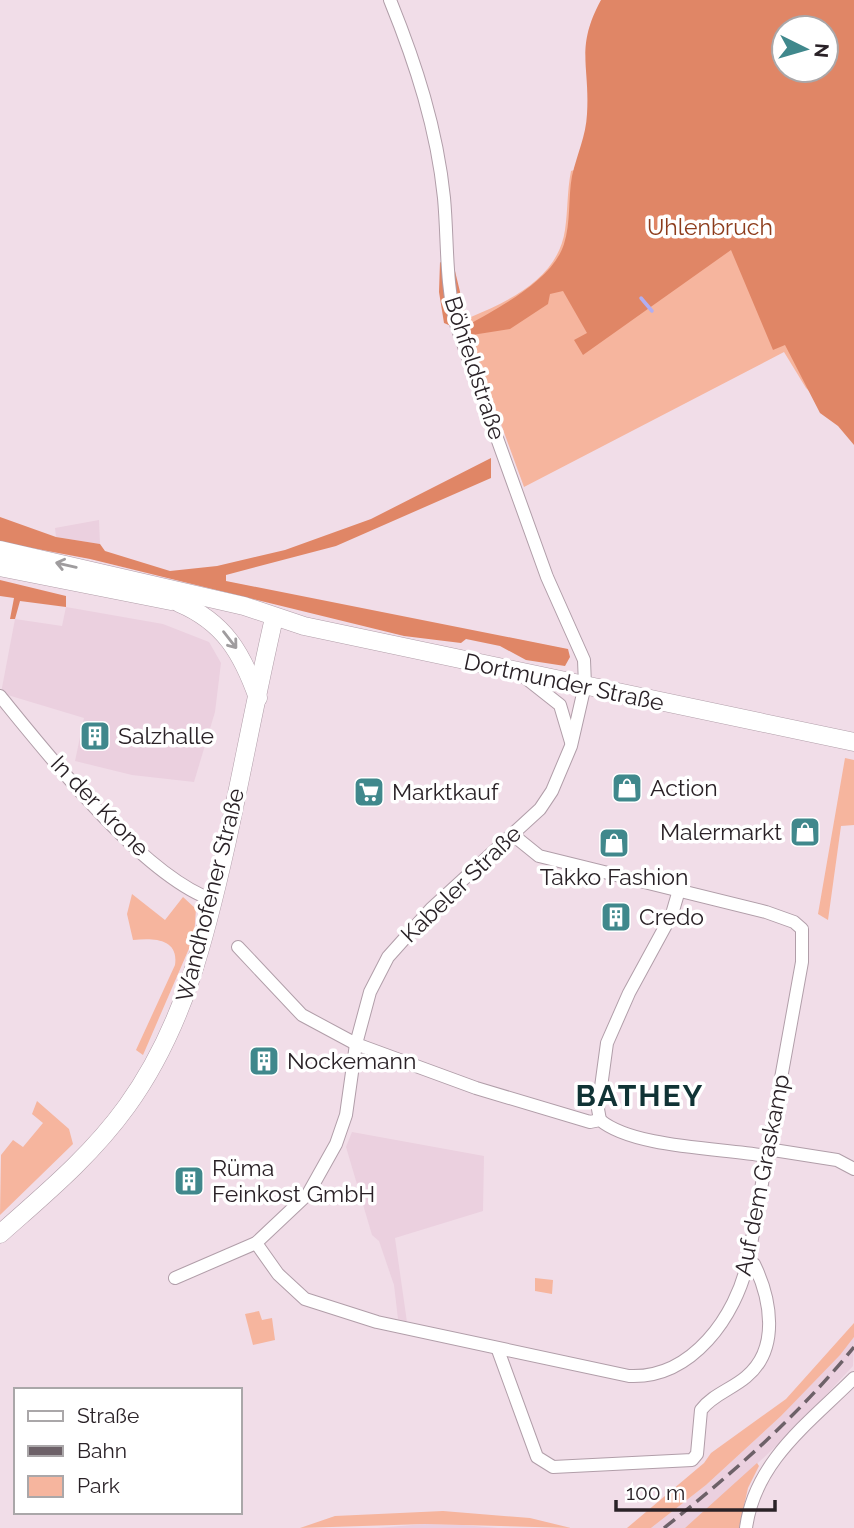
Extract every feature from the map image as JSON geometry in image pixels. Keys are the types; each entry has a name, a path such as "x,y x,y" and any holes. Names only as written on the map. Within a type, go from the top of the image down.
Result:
{"main road":[{"name":"Dortmunder Straße","path":"0,550 244,606 274,618"},
{"name":"Dortmunder Straße","path":"0,567 241,615 274,618 520,673 854,742"},
{"path":"178,603 197,611 223,631 242,656 258,699"},
{"name":"Wandhofener Straße","path":"0,1234 80,1162 136,1093 181,1010 213,900 274,618"}],"street":[{"name":"Böhfeldstraße","path":"390,0 426,97 434,135 444,200 449,295 454,319 547,578 584,660 585,685"},
{"path":"520,673 560,705 571,746"},
{"name":"Kabeler Straße","path":"175,1278 257,1243 299,1204 323,1171 346,1115 356,1044 370,992 388,957 431,909 540,809 552,791 571,746 585,685"},
{"name":"In der Krone","path":"0,696 110,823 187,888 213,900"},
{"name":"Auf dem Graskamp","path":"257,1243 278,1274 305,1299 377,1322 629,1376 664,1370 696,1351 720,1326 736,1299 748,1261 802,962 802,929 785,918 539,856 513,835"},
{"path":"600,1120 601,1074 615,1022 672,914 679,890"},
{"path":"237,947 302,1015 356,1044 476,1088 590,1122 600,1120"},
{"path":"600,1120 611,1129 656,1141 837,1160 854,1169"},
{"path":"498,1350 537,1457 552,1467 692,1460 697,1454 701,1410 753,1370 770,1332 769,1311 757,1269 748,1261"},
{"path":"746,1528 755,1493 768,1466 854,1378"}],"shaded area":[{"path":"99,520 100,544 56,537 55,528"},
{"path":"66,607 163,624 209,642 221,663 215,712 194,782 132,775 75,761 84,718 1,693 15,619 62,626"},
{"path":"352,1132 484,1156 483,1211 395,1238 407,1322 398,1319 394,1285 379,1241 372,1235 346,1147"},
{"path":"854,1337 853,1366 795,1428 723,1496 685,1528 651,1528 706,1485 781,1416"},
{"path":"425,1524 462,1525 498,1528 377,1528"}],"green space":[{"name":"Uhlenbruch","path":"601,0 854,0 854,445 838,426 820,413 785,345 773,350 731,250 583,355 574,340 587,333 563,291 550,294 548,304 510,329 472,335 444,323 439,292 440,262 455,271 468,325 523,292 549,269 558,257 566,236 572,176 586,122 585,57 588,31"},
{"name":"Uhlenbruch","path":"854,0 841,421 806,388 784,352 524,487 468,334 471,317 516,295 543,274 553,261 561,247 565,230 571,171 577,169 588,151 603,27"},
{"path":"491,458 491,478 336,546 226,575 226,581 568,649 570,657 565,666 526,660 500,646 466,639 461,643 404,636 90,559 0,542 0,517 56,537 100,544 105,551 170,571 217,566 285,550 371,519"},
{"path":"0,580 66,596 66,607 20,601 15,619 10,619 14,598 0,596"},
{"path":"845,758 854,760 854,825 841,826 828,920 818,914"},
{"path":"132,894 165,920 183,897 196,909 194,937 143,1055 136,1050 175,965 175,956 173,949 163,942 133,940 127,914"},
{"path":"37,1101 69,1129 73,1144 0,1215 1,1155 13,1140 23,1147 43,1123 32,1114"},
{"path":"535,1278 553,1280 552,1294 535,1291"},
{"path":"259,1311 262,1320 272,1318 275,1340 253,1345 245,1314"},
{"path":"854,1323 854,1337 840,1355 781,1416 706,1485 651,1528 627,1528 704,1463 711,1453 786,1399"},
{"path":"757,1463 759,1466 748,1488 739,1528 685,1528"},
{"path":"443,1511 530,1518 571,1528 425,1524 300,1528 335,1516"}],"waterway":[{"path":"641,298 652,311"}],"railway":[{"path":"664,1528 764,1443 811,1396 854,1347"}],"place":[{"name":"Salzhalle","path":"95,736"},
{"name":"Action","path":"627,788"},
{"name":"Marktkauf","path":"369,792"},
{"name":"Malermarkt","path":"805,832"},
{"name":"Takko Fashion","path":"614,843"},
{"name":"Credo","path":"616,917"},
{"name":"Nockemann","path":"264,1061"},
{"name":"Rüma Feinkost GmbH","path":"189,1181"}],"district":[{"name":"BATHEY","path":"640,1096"}]}
